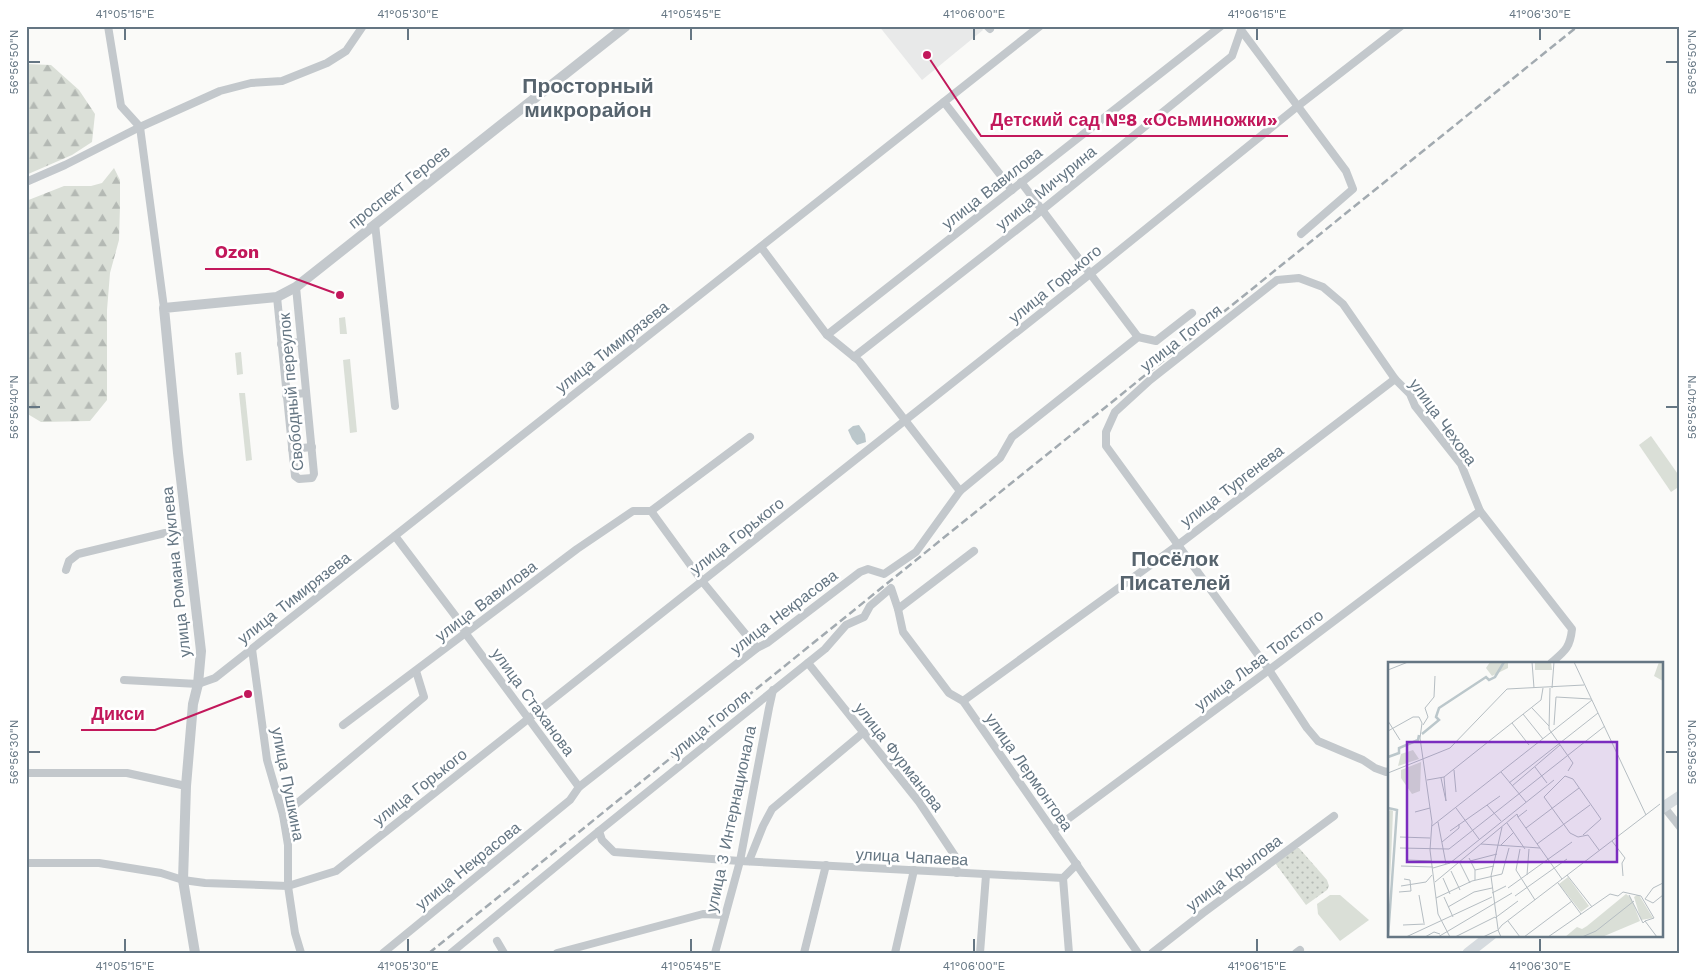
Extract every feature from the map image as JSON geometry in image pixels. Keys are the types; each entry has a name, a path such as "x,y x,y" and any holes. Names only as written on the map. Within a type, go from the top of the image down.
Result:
{"main road":[{"path":"1664,806 1680,796"},
{"path":"1468,953 1490,936"}],"street":[{"path":"108,26 121,106 140,127 164,308"},
{"path":"26,182 64,166 140,127 220,91 251,83 282,82 327,63 346,51 363,26"},
{"name":"проспект Героев","path":"164,308 277,297 296,287 626,26"},
{"name":"улица Тимирязева","path":"198,684 215,678 1040,26"},
{"name":"улица Вавилова","path":"827,335 1221,26"},
{"name":"улица Горького","path":"26,863 99,863 161,873 183,880 206,883 288,886 336,870 1401,26"},
{"path":"1241,28 1346,171 1353,189 1301,234"},
{"name":"улица Мичурина","path":"854,357 1042,210 1232,56 1241,28"},
{"path":"944,102 1012,190"},
{"path":"1021,182 1138,337 1156,341 1192,313"},
{"path":"376,224 395,406"},
{"path":"761,247 827,335 859,361 960,491"},
{"name":"улица Чехова","path":"1299,278 1323,287 1343,304 1394,379 1410,394 1415,406 1461,464 1480,511 1572,629 1567,650 1552,662"},
{"name":"улица Гоголя","path":"1178,545 1106,446 1106,432 1116,412 1150,380 1278,280 1299,278"},
{"name":"Свободный переулок","path":"277,297 294,476 299,479 312,478 314,474 312,447 296,287"},
{"name":"улица Романа Куклева","path":"164,308 202,651 198,684 193,704 186,786 183,880 195,953"},
{"name":"улица Некрасова","path":"383,953 570,800 579,787 757,648 767,643 860,572 868,569 884,574 916,552 960,491 1000,458 1012,437 1138,337"},
{"path":"281,344 301,342"},
{"name":"улица Тургенева","path":"963,701 1178,545 1394,379"},
{"path":"286,395 306,393"},
{"path":"750,437 651,511 702,581 757,648"},
{"path":"292,449 312,447"},
{"name":"улица Вавилова","path":"343,725 577,549 634,511 651,511"},
{"name":"улица Льва Толстого","path":"1053,830 1480,511"},
{"path":"66,570 69,561 78,554 165,533 188,534"},
{"name":"улица Стаханова","path":"395,536 460,622 466,634 579,787"},
{"path":"1178,545 1269,670 1306,728 1318,741 1364,760 1376,768 1388,772"},
{"path":"898,609 974,551"},
{"name":"улица Гоголя","path":"451,953 825,649 846,625 864,617 870,606 891,588 898,609"},
{"name":"улица Лермонтова","path":"898,609 903,632 949,693 963,701 1138,953"},
{"name":"улица Пушкина","path":"252,649 267,760 283,815 288,845 288,886 295,933 301,953"},
{"name":"улица Фурманова","path":"808,662 919,802 955,856 957,873"},
{"path":"283,815 424,698 416,671"},
{"path":"124,680 198,684"},
{"name":"улица 3 Интернационала","path":"715,953 740,861 774,690"},
{"path":"749,861 772,809 864,732"},
{"path":"26,773 127,773 186,786"},
{"path":"1664,808 1680,827"},
{"name":"улица Крылова","path":"1152,953 1334,816"},
{"name":"улица Чапаева","path":"599,831 602,840 614,852 740,861 1063,878"},
{"path":"1069,953 1063,878 1077,864"},
{"path":"804,953 826,865"},
{"path":"895,953 914,870"},
{"path":"980,953 986,874"},
{"path":"557,953 703,914 725,915"},
{"path":"497,941 504,953"}],"shaded area":[{"path":"879,26 980,26 983,30 922,80"},
{"path":"859,425 865,434 866,442 857,445 848,430 853,426"}],"green space":[{"path":"26,64 51,65 79,90 95,114 92,142 72,155 26,175"},
{"path":"114,168 120,180 119,240 110,273 107,310 107,400 90,421 41,422 26,413 26,201 64,186 91,186 102,183"},
{"path":"345,317 347,334 340,334 339,318"},
{"path":"241,352 243,374 237,375 235,353"},
{"path":"350,359 357,432 350,433 343,360"},
{"path":"239,393 245,393 252,460 246,461"},
{"path":"1651,436 1680,477 1680,486 1671,492 1639,445"},
{"path":"1299,848 1327,880 1329,886 1327,890 1306,905 1275,863"},
{"path":"1330,895 1340,895 1369,920 1340,941 1318,914 1317,904"}],"railway":[{"path":"429,953 1578,26"}],"place":[{"name":"Детский сад №8 «Осьминожки»","path":"927,55"},
{"name":"Ozon","path":"340,295"},
{"name":"Дикси","path":"248,694"}],"district":[{"name":"Просторный микрорайон","path":"588,97"},
{"name":"Посёлок Писателей","path":"1175,570"}]}
